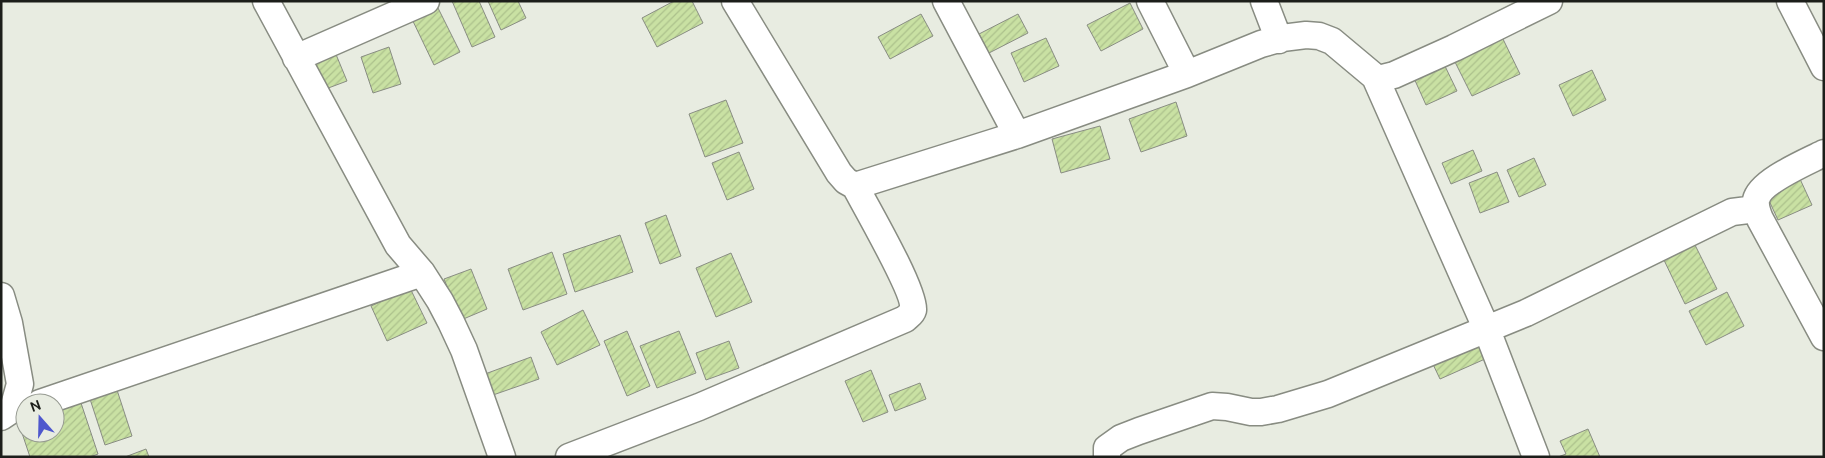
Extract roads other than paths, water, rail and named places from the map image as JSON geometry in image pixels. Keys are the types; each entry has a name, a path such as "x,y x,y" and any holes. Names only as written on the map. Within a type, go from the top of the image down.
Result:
{"street":[{"path":"266,1 398,245 422,273 440,301 464,350 502,457"},
{"path":"296,58 426,1"},
{"path":"569,457 699,407 906,319 913,310 901,272 855,186 850,184 839,173 735,1"},
{"path":"946,1 1017,135"},
{"path":"1150,1 1187,74"},
{"path":"1264,1 1278,40"},
{"path":"1375,77 1382,78 1394,75 1549,1"},
{"path":"1790,1 1824,67"},
{"path":"855,186 1017,135 1187,74 1261,44 1306,35 1319,36 1332,41 1375,77 1487,330 1536,457"},
{"path":"1824,153 1768,184 1758,194 1756,209 1768,236 1824,337"},
{"path":"1108,457 1107,448 1130,434 1212,406 1251,412 1278,409 1328,394 1526,313 1732,212 1756,209"},
{"path":"65,394 422,273"},
{"path":"1,296 9,323 20,384 11,413"}]}
